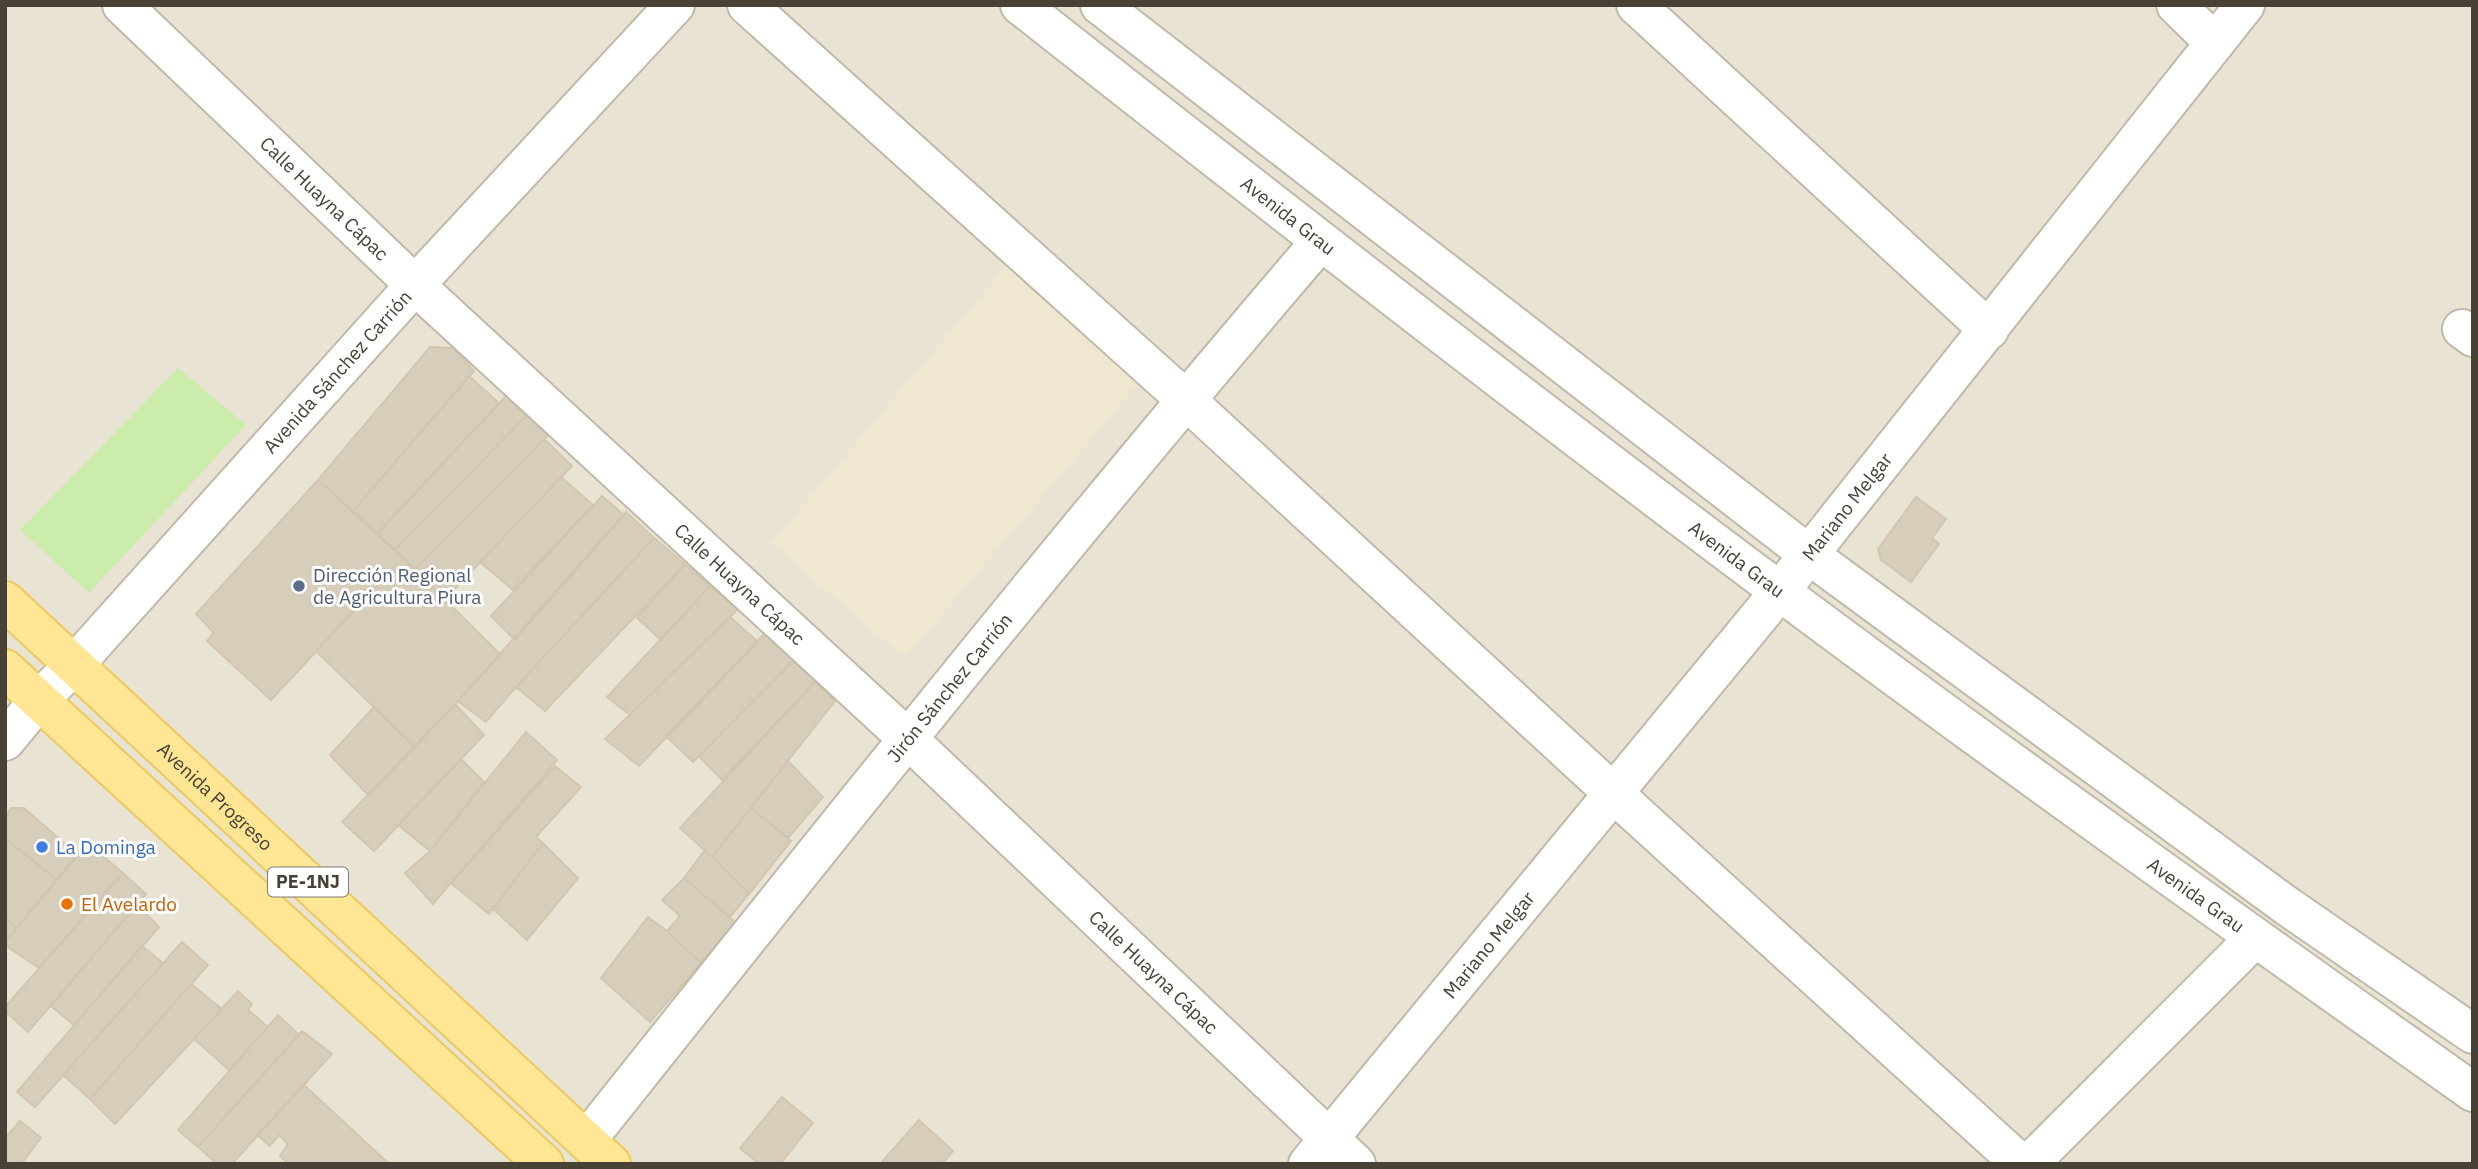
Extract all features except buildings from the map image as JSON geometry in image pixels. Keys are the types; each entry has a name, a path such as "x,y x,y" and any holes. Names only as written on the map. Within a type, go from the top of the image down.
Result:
{"main road":[{"name":"Avenida Progreso","path":"5,601 599,1152"},
{"name":"PE-1NJ","path":"5,669 544,1164"}],"street":[{"name":"Calle Huayna Cápac","path":"121,5 415,285 907,738 1318,1151 1356,1164"},
{"name":"Avenida Sánchez Carrión","path":"5,741 39,700 74,665 415,285 675,5"},
{"path":"747,5 1185,399 2021,1164"},
{"name":"Avenida Grau","path":"1020,5 1320,242 1780,591 2255,938 2473,1092"},
{"path":"1100,5 1808,554 2287,906 2473,1034"},
{"path":"1636,5 1989,330"},
{"path":"2176,5 2215,43"},
{"name":"Mariano Melgar","path":"1318,1151 1780,591 2245,5"},
{"name":"Jirón Sánchez Carrión","path":"599,1152 907,738 1185,399 1320,242"},
{"path":"2029,1164 2255,938"}],"shaded area":[{"path":"5,5 2473,5 2473,1164 5,1164"},
{"path":"1009,263 1143,378 905,658 771,543"}],"green space":[{"path":"178,368 246,425 89,593 20,530"}],"place":[{"name":"Dirección Regional de Agricultura Piura","path":"299,586"},
{"name":"La Dominga","path":"42,847"},
{"name":"El Avelardo","path":"67,904"}]}
